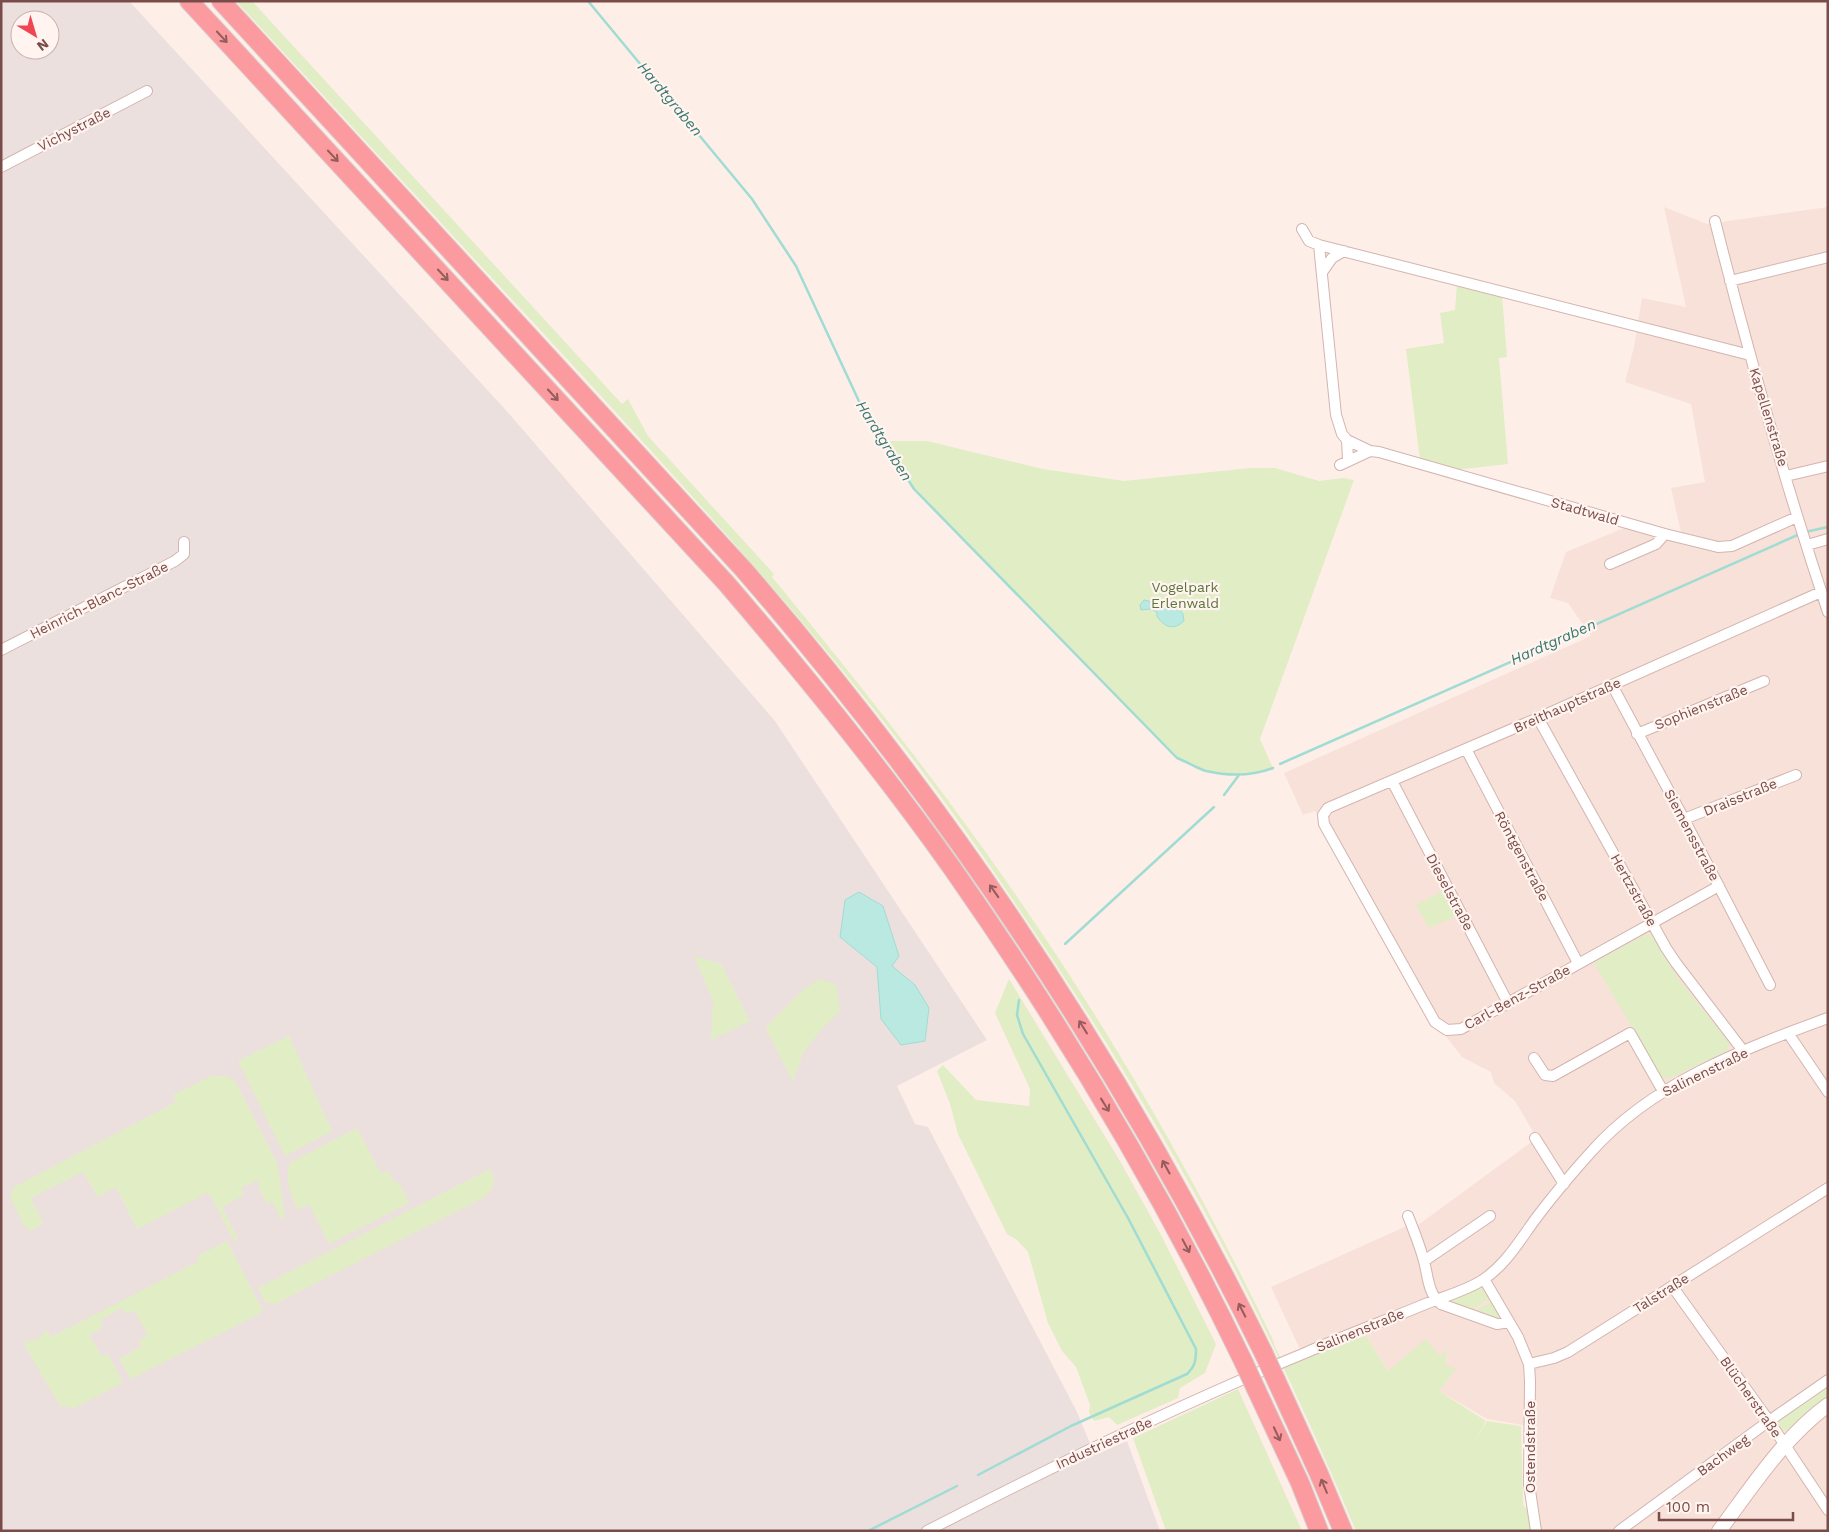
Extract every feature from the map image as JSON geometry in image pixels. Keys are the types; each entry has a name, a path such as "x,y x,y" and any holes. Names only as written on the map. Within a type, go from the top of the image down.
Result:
{"highway":[{"path":"189,1 726,583 869,757 951,868 992,927 1089,1078 1164,1205 1244,1363 1300,1483 1319,1531"},
{"path":"221,1 744,570 838,682 979,869 1015,921 1090,1038 1180,1192 1264,1354 1343,1531"}],"street":[{"name":"Vichystraße","path":"1,167 147,91"},
{"name":"Kapellenstraße","path":"1715,221 1750,355 1799,522 1828,612"},
{"path":"1302,229 1309,241 1319,245 1750,355"},
{"path":"1319,245 1336,414 1340,428 1347,440 1344,463 1370,451"},
{"path":"1323,270 1332,258 1344,251"},
{"path":"1730,281 1828,257"},
{"name":"Stadtwald","path":"1347,440 1370,451 1665,534 1718,547 1732,546 1799,522"},
{"path":"1786,476 1828,466"},
{"path":"1610,564 1656,544 1665,534"},
{"path":"1806,544 1828,539"},
{"name":"Heinrich-Blanc-Straße","path":"1,650 175,561 184,554 184,542"},
{"name":"Breithauptstraße","path":"1324,824 1323,815 1328,808 1538,718 1821,592"},
{"name":"Sophienstraße","path":"1637,734 1764,681"},
{"name":"Siemensstraße","path":"1612,685 1770,985"},
{"name":"Hertzstraße","path":"1538,718 1676,963 1744,1052"},
{"name":"Röntgenstraße","path":"1466,749 1578,963"},
{"name":"Draisstraße","path":"1684,819 1796,775"},
{"name":"Dieselstraße","path":"1392,781 1508,1002"},
{"name":"Carl-Benz-Straße","path":"1324,824 1435,1022 1447,1030 1461,1029 1719,886"},
{"path":"1828,1018 1788,1032 1828,1092"},
{"name":"Salinenstraße","path":"1285,1362 1484,1280 1504,1261 1564,1184 1614,1128 1663,1091 1688,1077 1788,1032"},
{"path":"1534,1058 1545,1075 1553,1076 1630,1033 1663,1091"},
{"path":"1535,1138 1564,1184"},
{"name":"Talstraße","path":"1529,1364 1554,1358 1568,1352 1828,1188"},
{"path":"1408,1216 1435,1300 1441,1304 1497,1324 1509,1322"},
{"path":"1424,1261 1490,1216"},
{"path":"1484,1280 1525,1351 1529,1364"},
{"name":"Blücherstraße","path":"1672,1286 1785,1445 1828,1510"},
{"name":"Industriestraße","path":"927,1531 1072,1458 1285,1362"},
{"name":"Ostendstraße","path":"1529,1364 1529,1484 1536,1531"},
{"name":"Bachweg","path":"1619,1531 1768,1421 1828,1380"},
{"path":"1719,1531 1785,1445 1801,1428 1828,1405"}],"shaded area":[{"path":"1,1 129,1 504,408 775,721 987,1040 897,1086 915,1124 928,1127 1076,1410 1095,1455 1127,1441 1160,1531 1,1531"},
{"path":"1664,207 1707,224 1828,207 1828,1531 1536,1531 1532,1514 1535,1471 1535,1427 1487,1419 1439,1391 1446,1365 1447,1351 1441,1356 1388,1371 1365,1334 1304,1358 1271,1287 1411,1224 1418,1225 1537,1138 1515,1101 1494,1083 1491,1072 1462,1057 1435,1022 1315,811 1303,815 1284,773 1591,636 1568,603 1550,598 1566,552 1629,526 1683,541 1671,488 1705,482 1691,404 1625,382 1634,347 1642,298 1686,307"}],"green space":[{"path":"236,1 252,1 622,404 628,399 648,436 774,574 772,577 834,653 954,808 1048,942 1084,997 1152,1110 1215,1225 1285,1366 1365,1334 1388,1371 1426,1339 1440,1356 1447,1350 1446,1365 1456,1369 1439,1391 1486,1421 1474,1442 1487,1421 1521,1426 1523,1505 1532,1514 1536,1531 1356,1531 1288,1377 1238,1275 1185,1176 1087,1012 1001,882 939,794 825,649 732,541 590,384"},
{"path":"1457,284 1502,295 1507,357 1499,358 1508,464 1455,470 1420,460 1406,349 1444,343 1440,313 1455,310"},
{"name":"Vogelpark Erlenwald","path":"884,441 927,441 1043,469 1124,481 1250,468 1275,468 1319,481 1344,478 1354,480 1260,739 1273,768 1248,773 1223,774 1206,771 1177,758 914,489"},
{"path":"1444,890 1457,916 1429,928 1416,905"},
{"path":"1646,934 1652,936 1678,978 1730,1044 1728,1050 1665,1079 1660,1075 1594,963"},
{"path":"694,956 721,964 750,1021 711,1040 713,1001"},
{"path":"821,979 836,985 840,1011 820,1031 803,1053 793,1082 766,1029 804,989"},
{"path":"1009,979 1120,1161 1161,1235 1216,1344 1205,1373 1180,1388 1178,1398 1117,1425 1109,1417 1094,1421 1089,1413 1090,1405 1076,1367 1062,1351 1048,1323 1028,1252 1017,1240 1007,1234 958,1134 950,1104 937,1071 943,1065 976,1100 1029,1106 1030,1089 995,1013"},
{"path":"289,1036 332,1131 285,1156 238,1061"},
{"path":"212,1076 226,1076 235,1081 277,1163 285,1217 281,1219 272,1201 267,1204 259,1188 258,1180 241,1188 244,1195 222,1207 238,1239 234,1241 212,1198 207,1193 137,1229 116,1187 98,1197 83,1172 31,1198 43,1224 30,1231 24,1226 10,1197 14,1187 176,1102 173,1095"},
{"path":"357,1128 381,1174 388,1171 395,1183 399,1182 409,1203 329,1244 309,1204 298,1210 289,1186 289,1168 291,1162"},
{"path":"490,1169 494,1177 494,1183 485,1197 275,1304 265,1302 258,1288"},
{"path":"227,1241 263,1311 131,1379 119,1359 142,1346 139,1340 148,1335 134,1310 127,1314 122,1308 100,1320 103,1327 89,1335 102,1357 108,1354 123,1383 74,1408 60,1406 25,1346 25,1342 38,1339 47,1330 51,1337 199,1261 197,1256"},
{"path":"1478,1288 1484,1290 1490,1298 1471,1310 1447,1301"},
{"path":"1492,1301 1501,1317 1498,1319 1475,1311"},
{"path":"1828,1384 1828,1398 1788,1431 1781,1429 1777,1423 1778,1420"},
{"path":"1238,1389 1302,1531 1166,1531 1133,1438"}],"water":[{"path":"1144,600 1159,608 1179,609 1183,614 1184,621 1172,627 1166,625 1157,616 1157,612 1150,609 1141,610 1140,605"},
{"path":"859,892 883,906 899,956 892,966 915,985 929,1008 925,1041 901,1045 881,1019 877,967 840,937 845,900"}],"waterway":[{"name":"Hardtgraben","path":"588,1 752,199 796,266 864,412 914,489 1177,758 1206,771 1223,774 1248,774 1273,768"},
{"name":"Hardtgraben","path":"1805,532 1828,527"},
{"name":"Hardtgraben","path":"1280,764 1800,534"},
{"path":"1224,795 1239,775"},
{"path":"1065,944 1214,807"},
{"path":"978,1475 1071,1426 1187,1374 1193,1366 1196,1357 1196,1349 1128,1218 1023,1034 1017,1015 1019,1000"},
{"path":"868,1531 957,1486"}]}
